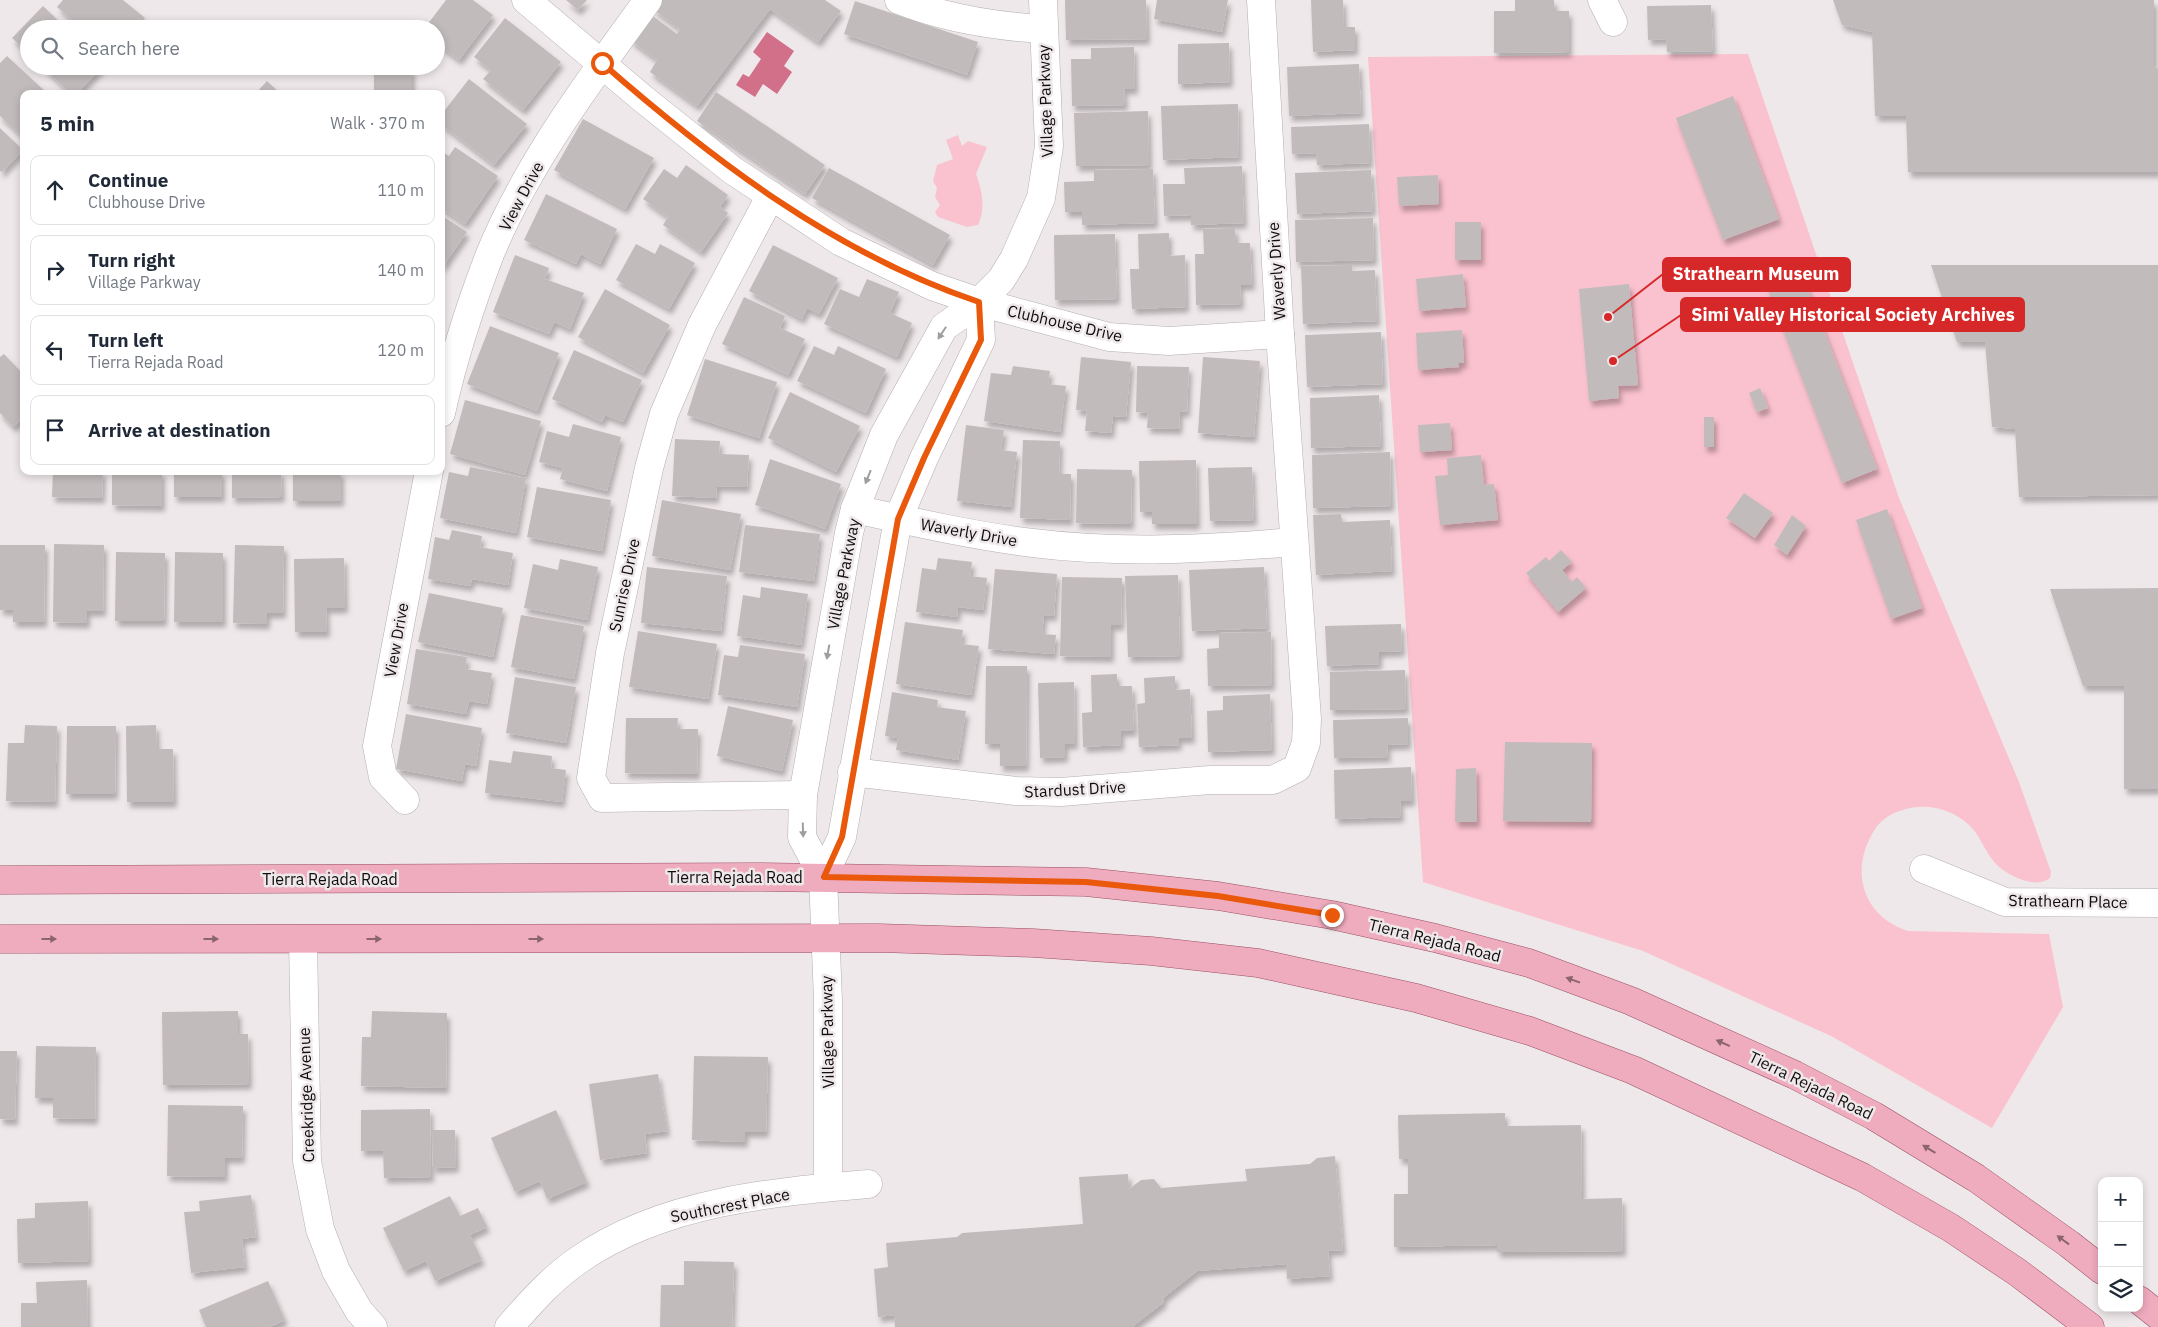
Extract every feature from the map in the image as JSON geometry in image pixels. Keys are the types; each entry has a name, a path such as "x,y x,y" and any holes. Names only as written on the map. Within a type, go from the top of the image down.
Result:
{"main road":[{"name":"Tierra Rejada Road","path":"0,880 824,877 1086,882 1218,896 1332,915 1435,938 1529,964 1631,1001 1795,1075 1874,1116 1976,1178 2098,1267"},
{"path":"0,939 825,938 1033,943 1151,951 1258,963 1416,998 1530,1031 1633,1070 1862,1176 1951,1228 2017,1272 2090,1327"},
{"path":"2143,1303 2158,1316"}],"street":[{"name":"Clubhouse Drive","path":"526,0 642,98 732,170 841,242 932,286 979,302 1109,336 1169,341 1280,334"},
{"name":"View Drive","path":"445,395 454,356 491,253 522,191 602,63 648,0"},
{"path":"899,0 928,12 1009,27 1042,28"},
{"name":"Village Parkway","path":"824,877 802,837 803,796 855,509 884,435 944,327 979,302 1001,280 1014,259 1041,198 1049,146 1042,0"},
{"name":"Waverly Drive","path":"1261,0 1280,334 1307,719 1306,743 1297,768"},
{"name":"Sunrise Drive","path":"771,195 702,325 664,414 648,468 610,653 591,778 602,798 803,796"},
{"name":"Village Parkway","path":"828,1188 828,1000 824,877 842,837 898,519 924,458 981,340 979,302"},
{"name":"View Drive","path":"405,800 383,777 378,746 428,475"},
{"name":"Waverly Drive","path":"855,509 898,519 1033,544 1099,548 1200,549 1294,542"},
{"name":"Stardust Drive","path":"852,772 1006,790 1061,792 1210,780 1273,780 1297,768"},
{"name":"Strathearn Place","path":"1924,870 2005,902 2158,903"},
{"name":"Creekridge Avenue","path":"303,939 307,1161 320,1229 336,1272 359,1311 373,1327"},
{"name":"Southcrest Place","path":"509,1327 540,1292 579,1259 626,1232 660,1218 710,1205 868,1184"}],"shaded area":[{"path":"767,32 794,51 784,66 792,72 777,94 763,84 755,97 736,85 743,74 749,77 761,59 753,52"},
{"path":"1748,54 1899,498 2019,782 2051,872 2050,878 2044,881 2029,882 2006,872 1995,863 1969,825 1947,811 1931,807 1914,807 1890,815 1874,831 1865,851 1862,865 1862,880 1865,893 1881,916 1908,931 2049,934 2063,1007 1992,1128 1831,1036 1643,951 1423,882 1368,57"},
{"path":"958,135 962,146 968,141 987,147 976,174 980,186 982,213 978,225 967,227 938,217 935,212 940,205 935,197 937,188 933,181 937,165 953,159 946,140"}],"building":[{"path":"63,0 123,0 145,18 143,20 72,20 57,7"},
{"path":"446,0 473,0 493,15 459,60 445,50 445,20 431,20"},
{"path":"566,0 587,0 578,10"},
{"path":"660,0 825,0 841,11 818,42 770,9 697,106 650,72 657,60 630,40 650,14 677,34 680,29 653,9"},
{"path":"1065,0 1146,0 1147,39 1066,40"},
{"path":"1157,0 1228,0 1222,32 1154,19"},
{"path":"1311,0 1343,0 1344,27 1355,27 1355,50 1313,52"},
{"path":"1515,0 1554,0 1555,11 1569,11 1569,52 1494,53 1494,11 1515,11"},
{"path":"1833,0 2154,0 2154,66 2158,69 2158,172 1908,172 1906,116 1875,116 1872,32 1842,25"},
{"path":"855,1 978,42 967,75 844,34"},
{"path":"1711,5 1713,51 1667,52 1666,39 1648,40 1647,6"},
{"path":"43,6 58,20 29,20"},
{"path":"505,18 561,62 523,110 483,79 491,70 474,57"},
{"path":"20,30 20,46 12,38"},
{"path":"1229,43 1230,82 1178,84 1178,44"},
{"path":"1134,47 1135,89 1124,89 1125,105 1072,106 1071,59 1091,59 1091,48"},
{"path":"7,56 20,68 20,75 28,75 44,90 20,90 20,134 0,116 0,63"},
{"path":"1359,64 1361,113 1289,116 1287,67"},
{"path":"51,75 94,75 80,90 67,90"},
{"path":"374,75 412,75 412,90 374,90"},
{"path":"469,79 527,124 494,165 445,127 445,110"},
{"path":"267,81 277,90 259,90"},
{"path":"716,92 825,165 805,194 697,121"},
{"path":"1733,96 1779,219 1723,240 1676,118"},
{"path":"1238,104 1239,157 1163,160 1161,106"},
{"path":"1148,111 1149,165 1076,166 1074,113"},
{"path":"583,119 654,158 625,209 554,170"},
{"path":"1369,124 1370,163 1317,165 1316,153 1292,154 1291,127"},
{"path":"0,128 20,147 20,153 2,172 0,171"},
{"path":"455,147 498,176 465,224 445,211 445,154 449,156"},
{"path":"686,165 728,195 720,207 728,213 701,252 663,225 668,217 643,199 664,169 677,178"},
{"path":"1242,166 1244,223 1191,225 1191,215 1164,216 1163,184 1185,184 1184,168"},
{"path":"829,168 950,235 933,265 812,198"},
{"path":"1153,169 1155,223 1082,225 1082,212 1065,212 1064,182 1094,181 1094,170"},
{"path":"1371,170 1373,211 1297,214 1295,173"},
{"path":"1438,175 1439,204 1399,206 1397,177"},
{"path":"546,194 617,229 600,264 581,254 576,264 524,240"},
{"path":"445,218 467,232 445,263"},
{"path":"1373,218 1374,260 1296,262 1295,220"},
{"path":"1455,222 1481,222 1481,260 1455,260"},
{"path":"1235,228 1236,243 1250,243 1252,285 1240,285 1241,304 1196,305 1195,254 1204,254 1203,229"},
{"path":"1169,233 1169,256 1185,255 1186,307 1132,309 1130,269 1139,269 1138,234"},
{"path":"1115,234 1117,299 1055,300 1054,235"},
{"path":"636,244 655,254 660,244 695,263 669,309 616,280"},
{"path":"773,245 838,278 819,314 807,308 802,319 749,291"},
{"path":"515,255 549,268 545,279 584,293 570,329 554,322 549,334 493,312"},
{"path":"1352,265 1352,271 1375,270 1377,321 1303,324 1301,266"},
{"path":"1931,265 2158,265 2158,495 2019,497 2015,429 1992,427 1985,342 1957,342"},
{"path":"1463,274 1466,307 1419,311 1416,279"},
{"path":"1802,274 1877,469 1842,483 1767,288"},
{"path":"867,279 899,292 890,313 912,323 897,357 824,324 840,289 859,297"},
{"path":"1629,284 1638,385 1618,386 1619,398 1589,401 1579,289"},
{"path":"605,289 670,325 643,373 578,337"},
{"path":"744,297 785,316 780,328 805,339 788,375 722,344"},
{"path":"490,326 559,353 537,411 467,384"},
{"path":"1462,330 1464,363 1458,363 1459,367 1418,370 1416,333"},
{"path":"1381,332 1383,384 1307,387 1305,335"},
{"path":"814,346 834,355 838,346 886,369 866,413 797,381"},
{"path":"574,350 642,380 623,422 605,415 602,422 552,399"},
{"path":"4,354 20,371 20,421 13,427 0,413 0,357"},
{"path":"1081,357 1131,362 1126,417 1113,416 1111,433 1085,431 1087,411 1076,410"},
{"path":"1203,357 1260,361 1254,437 1198,433"},
{"path":"705,359 777,382 759,438 687,415"},
{"path":"1013,366 1050,371 1048,384 1066,386 1060,432 984,421 991,373 1011,375"},
{"path":"1137,366 1189,367 1187,412 1180,411 1179,429 1147,428 1148,413 1136,412"},
{"path":"1760,388 1768,408 1757,412 1749,393"},
{"path":"790,392 860,426 836,472 768,438"},
{"path":"1379,395 1381,446 1311,448 1310,398"},
{"path":"465,400 541,421 525,475 450,454"},
{"path":"1704,417 1714,417 1714,447 1704,447"},
{"path":"1450,423 1452,450 1420,452 1418,425"},
{"path":"573,424 621,437 607,491 560,479 563,468 539,462 547,431 569,437"},
{"path":"966,425 1004,430 1001,450 1017,452 1011,507 957,501"},
{"path":"675,439 720,441 719,454 749,455 747,487 717,486 716,498 672,496"},
{"path":"1023,440 1060,441 1059,474 1071,474 1070,520 1020,518"},
{"path":"1390,452 1391,506 1313,508 1312,455"},
{"path":"1481,455 1484,485 1494,484 1498,520 1440,525 1435,476 1448,475 1447,458"},
{"path":"770,459 841,484 825,529 755,505"},
{"path":"1196,460 1197,524 1152,524 1152,512 1140,512 1139,461"},
{"path":"470,467 526,478 516,533 440,518 449,472 468,476"},
{"path":"1252,467 1254,520 1210,521 1208,468"},
{"path":"1077,469 1132,470 1131,524 1076,523"},
{"path":"53,475 103,475 102,498 52,497"},
{"path":"112,475 162,475 162,506 112,505"},
{"path":"174,475 222,475 222,497 174,497"},
{"path":"232,475 281,475 282,497 232,498"},
{"path":"293,475 341,475 341,501 293,501"},
{"path":"537,487 611,500 602,551 527,537"},
{"path":"1744,493 1773,513 1755,538 1726,518"},
{"path":"662,500 741,514 730,570 652,556"},
{"path":"1887,509 1922,608 1891,619 1856,520"},
{"path":"1341,514 1342,522 1390,520 1392,571 1316,575 1313,515"},
{"path":"1792,515 1806,526 1787,555 1774,545"},
{"path":"745,525 820,534 814,581 739,572"},
{"path":"452,530 482,536 480,547 513,553 508,585 472,579 470,586 428,579 435,537 449,540"},
{"path":"54,544 104,545 103,611 87,611 87,623 53,622"},
{"path":"0,545 45,545 44,622 13,622 13,610 0,610"},
{"path":"235,545 284,546 283,613 267,613 267,624 233,623"},
{"path":"1561,550 1572,562 1562,570 1572,582 1577,577 1586,588 1558,612 1526,573 1546,557 1549,561"},
{"path":"116,552 165,553 164,621 115,621"},
{"path":"175,552 223,553 223,622 174,622"},
{"path":"344,558 345,608 326,608 327,632 295,632 294,559"},
{"path":"938,558 972,562 970,576 987,578 983,610 958,607 957,617 916,612 922,568 936,570"},
{"path":"560,559 598,567 587,620 524,608 533,564 558,570"},
{"path":"647,567 727,576 721,631 641,623"},
{"path":"1264,567 1267,628 1192,631 1189,570"},
{"path":"995,569 1057,574 1054,616 1044,615 1042,634 1056,635 1054,654 988,649"},
{"path":"1178,575 1180,656 1128,657 1125,576"},
{"path":"1062,577 1122,578 1121,625 1111,625 1111,657 1060,656"},
{"path":"761,587 808,594 801,645 737,636 743,595 760,598"},
{"path":"2158,588 2158,789 2124,789 2124,686 2083,686 2050,589"},
{"path":"429,593 503,608 493,657 418,642"},
{"path":"521,615 584,626 574,679 511,667"},
{"path":"905,622 963,630 961,644 979,646 971,695 896,684"},
{"path":"1401,624 1402,651 1379,652 1379,664 1327,666 1325,626"},
{"path":"638,631 717,644 708,699 629,687"},
{"path":"1271,632 1272,685 1208,686 1207,649 1219,648 1219,633"},
{"path":"740,645 805,654 797,707 718,695 724,655 738,657"},
{"path":"416,649 467,657 465,669 492,673 487,704 469,701 466,714 407,704"},
{"path":"986,666 1027,666 1026,766 1000,766 1000,744 985,744"},
{"path":"1405,670 1406,709 1330,710 1330,672"},
{"path":"1117,674 1117,686 1132,686 1134,731 1121,731 1121,745 1083,747 1082,713 1092,712 1091,675"},
{"path":"1175,676 1175,690 1190,689 1192,738 1178,738 1179,745 1139,747 1137,704 1145,703 1144,678"},
{"path":"515,677 576,687 566,743 506,733"},
{"path":"1074,682 1075,744 1065,744 1065,757 1040,758 1038,683"},
{"path":"892,692 938,700 937,707 966,711 958,760 896,750 898,738 885,736"},
{"path":"1270,694 1272,750 1208,752 1207,711 1223,710 1223,696"},
{"path":"728,706 793,720 782,771 717,756"},
{"path":"406,714 482,728 476,766 465,764 462,781 396,769"},
{"path":"626,718 678,718 677,729 698,729 697,774 625,773"},
{"path":"1408,718 1408,744 1387,745 1388,757 1334,758 1333,720"},
{"path":"25,725 57,726 55,802 6,801 8,743 24,743"},
{"path":"156,725 157,749 173,749 174,802 127,802 126,726"},
{"path":"67,726 116,726 115,794 66,794"},
{"path":"1505,742 1592,743 1591,822 1503,821"},
{"path":"513,751 552,756 551,768 566,770 562,802 485,793 489,760 511,763"},
{"path":"1411,767 1412,801 1400,801 1401,817 1335,819 1334,770"},
{"path":"1476,768 1477,822 1455,822 1456,769"},
{"path":"238,1011 238,1034 248,1034 249,1084 163,1085 162,1012"},
{"path":"372,1011 447,1013 446,1088 361,1086 362,1037 371,1037"},
{"path":"36,1046 96,1047 95,1119 53,1118 53,1098 35,1098"},
{"path":"0,1051 17,1051 15,1120 0,1119"},
{"path":"694,1056 768,1057 766,1132 745,1132 745,1142 692,1140"},
{"path":"658,1074 667,1131 645,1134 647,1153 600,1160 589,1084"},
{"path":"168,1105 243,1106 242,1158 225,1158 225,1177 167,1176"},
{"path":"430,1109 431,1177 384,1178 383,1151 361,1151 361,1110"},
{"path":"556,1110 587,1182 547,1199 540,1181 515,1192 491,1138"},
{"path":"1505,1113 1505,1126 1581,1125 1582,1199 1622,1198 1623,1251 1497,1252 1497,1245 1394,1247 1394,1194 1408,1194 1408,1159 1399,1159 1398,1115"},
{"path":"432,1130 455,1130 456,1167 433,1168"},
{"path":"1335,1156 1343,1250 1328,1251 1330,1276 1287,1279 1286,1264 1197,1271 1163,1298 1164,1302 1132,1327 895,1327 894,1315 878,1317 874,1269 888,1267 886,1243 957,1237 962,1233 1083,1224 1079,1177 1128,1174 1129,1189 1141,1180 1154,1179 1161,1188 1247,1181 1245,1169 1310,1164 1317,1158"},
{"path":"251,1195 256,1237 242,1239 245,1267 191,1273 184,1212 200,1211 199,1201"},
{"path":"450,1196 460,1216 478,1208 487,1227 470,1235 482,1260 435,1281 426,1261 404,1271 383,1228"},
{"path":"88,1201 89,1261 18,1263 17,1219 35,1218 35,1203"},
{"path":"684,1261 734,1262 732,1327 660,1327 661,1285 684,1285"},
{"path":"87,1280 88,1327 21,1327 21,1303 37,1303 36,1282"},
{"path":"268,1281 285,1320 270,1327 206,1327 199,1310"}],"place":[{"name":"Strathearn Museum","path":"1608,317"},
{"name":"Simi Valley Historical Society Archives","path":"1613,361"}],"route":[{"path":"602,63 642,98 732,170 841,242 932,286 979,302 981,340 924,458 898,519 842,837 824,877 1086,882 1218,896 1332,915"}]}
